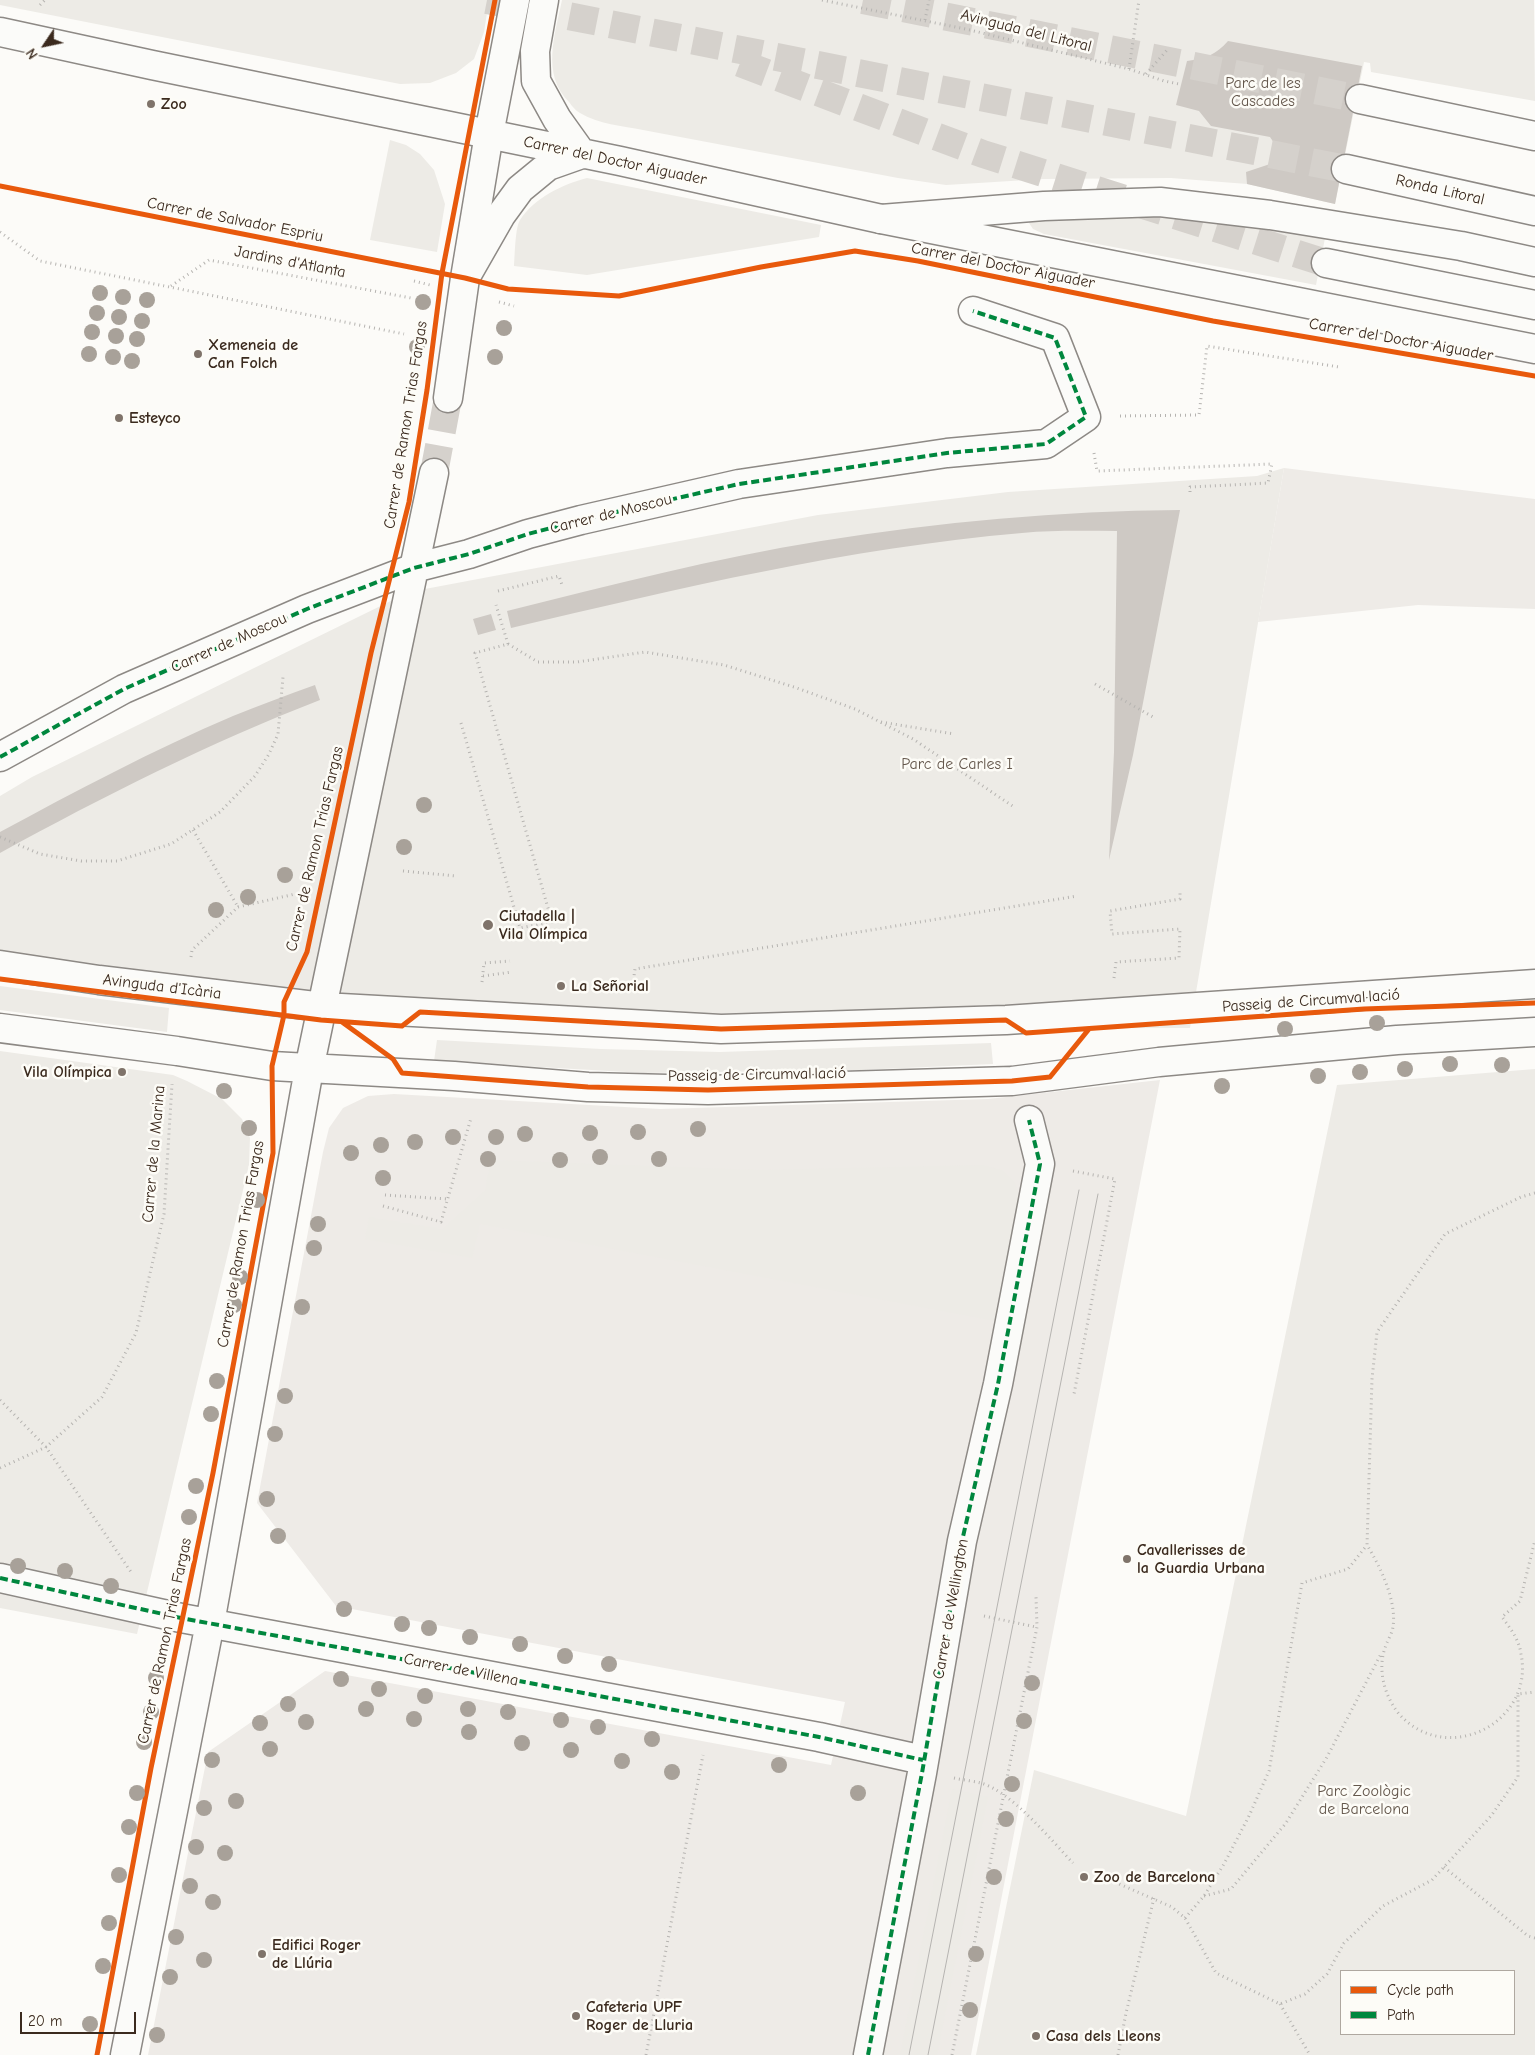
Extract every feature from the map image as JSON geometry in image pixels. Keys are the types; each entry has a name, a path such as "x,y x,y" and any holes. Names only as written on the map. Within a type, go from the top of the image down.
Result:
{"main road":[{"path":"448,398 465,278 489,134 515,0"},
{"path":"465,278 501,215 520,189 548,166 582,154 557,119 536,81 535,51 544,0"},
{"path":"0,32 489,134"},
{"path":"1360,98 1535,136"},
{"name":"Carrer del Doctor Aiguader","path":"489,134 882,219 1535,349"},
{"name":"Ronda Litoral","path":"1346,169 1535,211"},
{"path":"882,219 1044,206 1160,202 1280,216 1461,246 1535,262"},
{"path":"1326,263 1535,305"},
{"path":"973,311 1055,338 1086,416"},
{"name":"Carrer de Moscou","path":"0,757 124,689 307,609 414,568 469,554 528,534 580,520 738,484 947,453 1046,444 1086,416"},
{"name":"Carrer de Ramon Trias Fargas","path":"125,2055 210,1623 309,1069 434,473"},
{"name":"Avinguda d'Icària","path":"0,965 98,980 323,1007"},
{"name":"Passeig de Circumval·lació","path":"323,1007 721,1029 1006,1020 1535,984"},
{"path":"0,1028 177,1051 272,1066 309,1069"},
{"name":"Passeig de Circumval·lació","path":"309,1069 454,1076 588,1087 708,1090 980,1082 1041,1078 1159,1062 1397,1040 1535,1032"},
{"name":"Carrer de Wellington","path":"868,2055 951,1610 962,1541 998,1384 1040,1164 1029,1120"},
{"name":"Carrer de Villena","path":"0,1578 210,1623 809,1735 922,1766"}],"path":[{"path":"925,20 929,0"},
{"path":"1129,69 1139,0"},
{"path":"1146,74 1168,50"},
{"path":"0,232 40,261 404,334"},
{"path":"414,281 430,285"},
{"path":"499,302 514,306"},
{"path":"1190,495 1190,487 1268,483 1272,464 1098,471 1086,416 1199,415 1207,346 1339,367"},
{"path":"498,592 559,576 562,585"},
{"path":"496,605 508,644 538,662 577,662 645,652 724,665 794,686 855,709 914,739 1014,807"},
{"path":"460,723 520,928 552,922 474,653 508,644"},
{"path":"0,836 40,854 81,861 117,861 171,844 220,812 255,776 269,754 278,734 283,678"},
{"path":"1095,684 1153,717"},
{"path":"878,721 954,734"},
{"path":"193,830 238,907"},
{"path":"403,871 456,876"},
{"path":"1113,986 1116,962 1179,958 1180,929 1112,934 1110,911 1180,899 1180,890"},
{"path":"190,958 192,950 238,907 304,892"},
{"path":"632,993 635,969 1077,896"},
{"path":"482,986 484,963 510,960"},
{"path":"482,976 512,972"},
{"path":"383,1206 440,1222 471,1118"},
{"path":"1040,1164 1115,1179 1074,1394"},
{"path":"1204,1896 1232,1889 1286,1822 1327,1757 1394,1628 1393,1608 1380,1568 1366,1545 1372,1379 1377,1332 1445,1234 1521,1197 1535,1194"},
{"path":"385,1195 447,1199"},
{"path":"0,1400 46,1447 159,1613"},
{"path":"1280,2004 1305,1994 1327,1974 1344,1943 1383,1906 1432,1880 1490,1816 1518,1777 1518,1694 1523,1674 1521,1653 1514,1634 1502,1617 1520,1601 1535,1540"},
{"path":"1185,1918 1204,1896 1245,1824 1269,1772 1302,1583 1348,1569 1366,1545"},
{"path":"952,2055 1002,1795 1037,1627 1036,1597"},
{"path":"951,1610 1037,1627"},
{"path":"1384,1649 1382,1672 1387,1696 1400,1715 1420,1730 1442,1737 1465,1737 1487,1729 1506,1714 1518,1694"},
{"path":"1518,1694 1535,1692"},
{"path":"646,2055 704,1755"},
{"path":"922,1766 983,1783 1002,1795 1026,1813 1073,1864"},
{"path":"1444,1867 1528,1936 1535,1938"},
{"path":"1101,1876 1172,1907 1185,1918 1216,1973 1280,2004 1310,2055"},
{"path":"1118,2055 1126,2013 1154,1898"}],"shaded area":[{"path":"1228,41 1362,66 1335,204 1247,184 1246,172 1285,159 1270,137 1211,126 1199,111 1176,105 1187,61 1210,55"},
{"path":"1284,468 1535,499 1535,609 1418,605 1258,622"},
{"path":"1180,510 1133,755 1109,860 1114,752 1117,531 1034,532 957,540 829,559 702,584 511,628 507,611 702,564 781,548 866,534 955,523 1045,515"},
{"path":"491,614 496,630 478,635 473,619"},
{"path":"315,685 320,700 238,734 157,771 0,853 0,832 115,771 203,729"},
{"path":"1160,1080 971,2055 148,2055 208,1752 325,1671 831,1765 845,1702 336,1606 257,1503 323,1152 329,1128 343,1108 368,1096 394,1094 660,1109 988,1099"}],"green space":[{"path":"0,0 489,0 484,32 474,59 456,73 430,83 400,84 0,5"},
{"name":"Parc de les Cascades","path":"562,0 1534,0 1535,101 1371,72 1370,63 1364,62 1335,204 1247,184 1171,178 1043,179 946,185 898,178 619,126 587,117 573,107 560,91 555,79 552,54"},
{"path":"390,140 406,145 420,154 434,170 445,204 437,252 370,240"},
{"path":"587,178 821,225 819,237 587,275 514,266 518,224 526,212 550,193 568,184"},
{"path":"1103,213 1198,216 1249,223 1325,238 1316,285 1044,234 1033,229 1029,223 1034,217"},
{"name":"Parc de Carles I","path":"1284,468 1190,1028 721,1029 0,965 0,796 32,777 409,592 818,515 1008,492 1257,476"},
{"path":"0,986 169,1008 167,1032 0,1010"},
{"path":"437,1040 601,1049 720,1052 991,1043 993,1064 860,1070 644,1073 434,1061"},
{"path":"0,1051 173,1075 222,1099 242,1119 250,1138 249,1165 137,1634 0,1608"},
{"name":"Parc Zoològic de Barcelona","path":"1535,1069 1535,2055 976,2055 1034,1770 1186,1816 1337,1085"},
{"path":"491,1160 760,1170 983,1165 1002,1170 1015,1183 1020,1204 995,1321 480,1224 472,1258 365,1239 369,1217 443,1229 485,1191"},
{"path":"952,1789 988,1797 937,2055 900,2055"}],"tunnel":[{"path":"487,0 1346,169"},
{"path":"863,0 1360,99"},
{"path":"740,63 983,154 1326,263"},
{"path":"434,473 448,398"}],"tram line":[{"path":"909,2055 1079,1190"},
{"path":"928,2055 1098,1194"}],"marked path":[{"path":"0,757 124,689 307,609 414,568 469,554 528,534 581,520 739,484 947,453 1046,444 1086,417 1055,338 973,311"},
{"path":"868,2055 922,1773 962,1541 998,1384 1040,1164 1029,1120"},
{"path":"0,1578 181,1618 819,1737 923,1760"}],"cycle path":[{"path":"97,2055 151,1768 213,1473 273,1153 272,1066 284,1015 284,1002 307,952 371,653 409,502 427,390 442,273 495,0"},
{"name":"Carrer de Salvador Espriu","path":"0,186 465,278 508,289 619,296 761,267 855,251 918,261 1213,321 1535,376"},
{"path":"0,979 321,1020 402,1026 420,1012 721,1029 1006,1020 1026,1033 1364,1009 1535,1003"},
{"path":"342,1022 393,1059 402,1073 588,1087 708,1090 1012,1081 1050,1077 1089,1029"}],"place":[{"name":"Zoo","path":"151,104"},
{"name":"Xemeneia de Can Folch","path":"198,354"},
{"name":"Esteyco","path":"119,418"},
{"name":"Ciutadella | Vila Olímpica","path":"488,925"},
{"name":"La Señorial","path":"561,986"},
{"name":"Vila Olímpica","path":"122,1072"},
{"name":"Cavallerisses de la Guardia Urbana","path":"1127,1559"},
{"name":"Zoo de Barcelona","path":"1084,1877"},
{"name":"Edifici Roger de Llúria","path":"262,1954"},
{"name":"Cafeteria UPF Roger de Lluria","path":"576,2016"},
{"name":"Casa dels Lleons","path":"1036,2036"}]}
